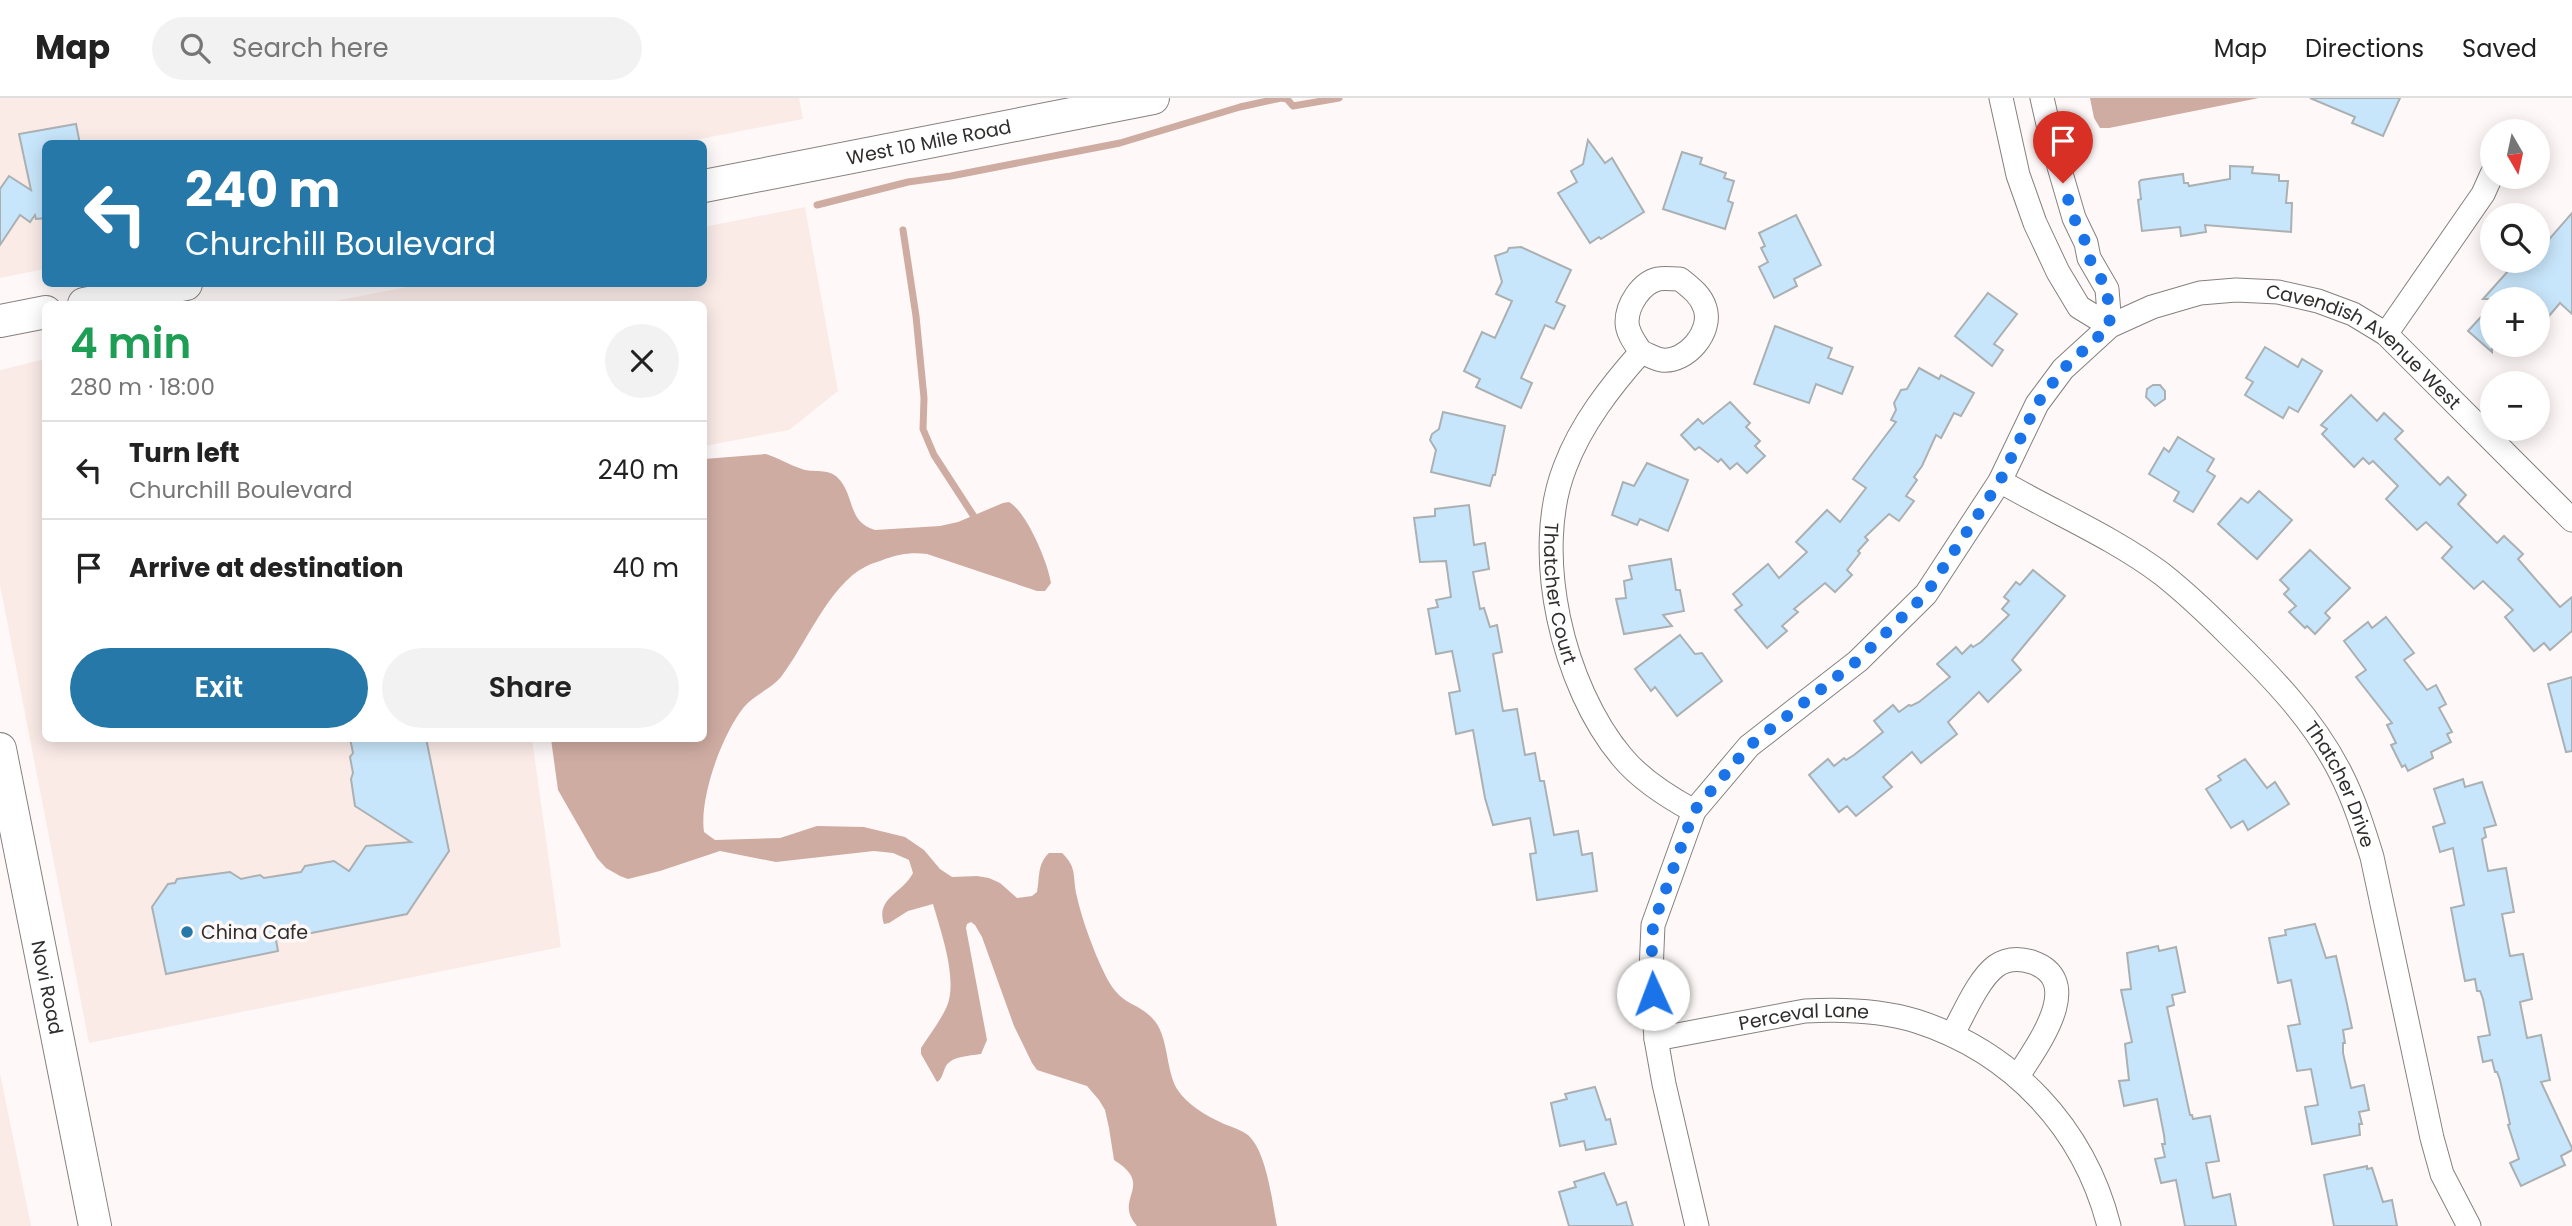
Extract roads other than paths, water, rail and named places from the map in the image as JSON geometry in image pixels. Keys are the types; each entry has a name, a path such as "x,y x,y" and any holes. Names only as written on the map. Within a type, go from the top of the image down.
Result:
{"main road":[{"name":"West 10 Mile Road","path":"707,185 1153,98"},
{"path":"99,301 171,287"},
{"path":"0,321 42,313"},
{"name":"Novi Road","path":"0,749 95,1226"}],"street":[{"path":"2001,98 2022,187 2058,272 2079,307 2110,326"},
{"path":"2042,98 2074,218 2086,243 2089,258 2107,289 2110,326"},
{"path":"2386,334 2485,189"},
{"name":"Cavendish Avenue West","path":"1694,811 1749,746 1858,660 1926,594 2000,481 2037,404 2063,369 2110,326 2152,307 2188,297 2236,290 2278,292 2318,300 2353,314 2386,334 2572,520"},
{"name":"Thatcher Court","path":"1641,352 1614,383 1584,428 1565,466 1553,504 1550,541 1554,585 1567,652 1580,691 1599,725 1623,758 1646,779 1694,811"},
{"name":"Thatcher Drive","path":"2000,481 2123,548 2161,573 2198,604 2244,650 2294,703 2318,736 2339,771 2358,813 2372,857 2432,1138 2442,1174 2469,1226"},
{"path":"1694,811 1653,925 1651,972 1656,1039 1697,1226"},
{"path":"1952,1035 1988,974 1997,965 2022,959 2045,969 2056,986 2054,1012 2041,1040 2018,1076"},
{"name":"Perceval Lane","path":"1656,1039 1821,1010 1855,1010 1893,1016 1952,1035 2018,1076 2064,1127 2092,1178 2109,1226"}],"waterway":[{"path":"817,205 908,182 1120,143 1240,107 1281,98 1287,99 1293,106 1339,98"},
{"path":"903,230 916,316 924,398 923,429 934,455 973,515"}],"place":[{"name":"China Cafe","path":"187,932"}]}
